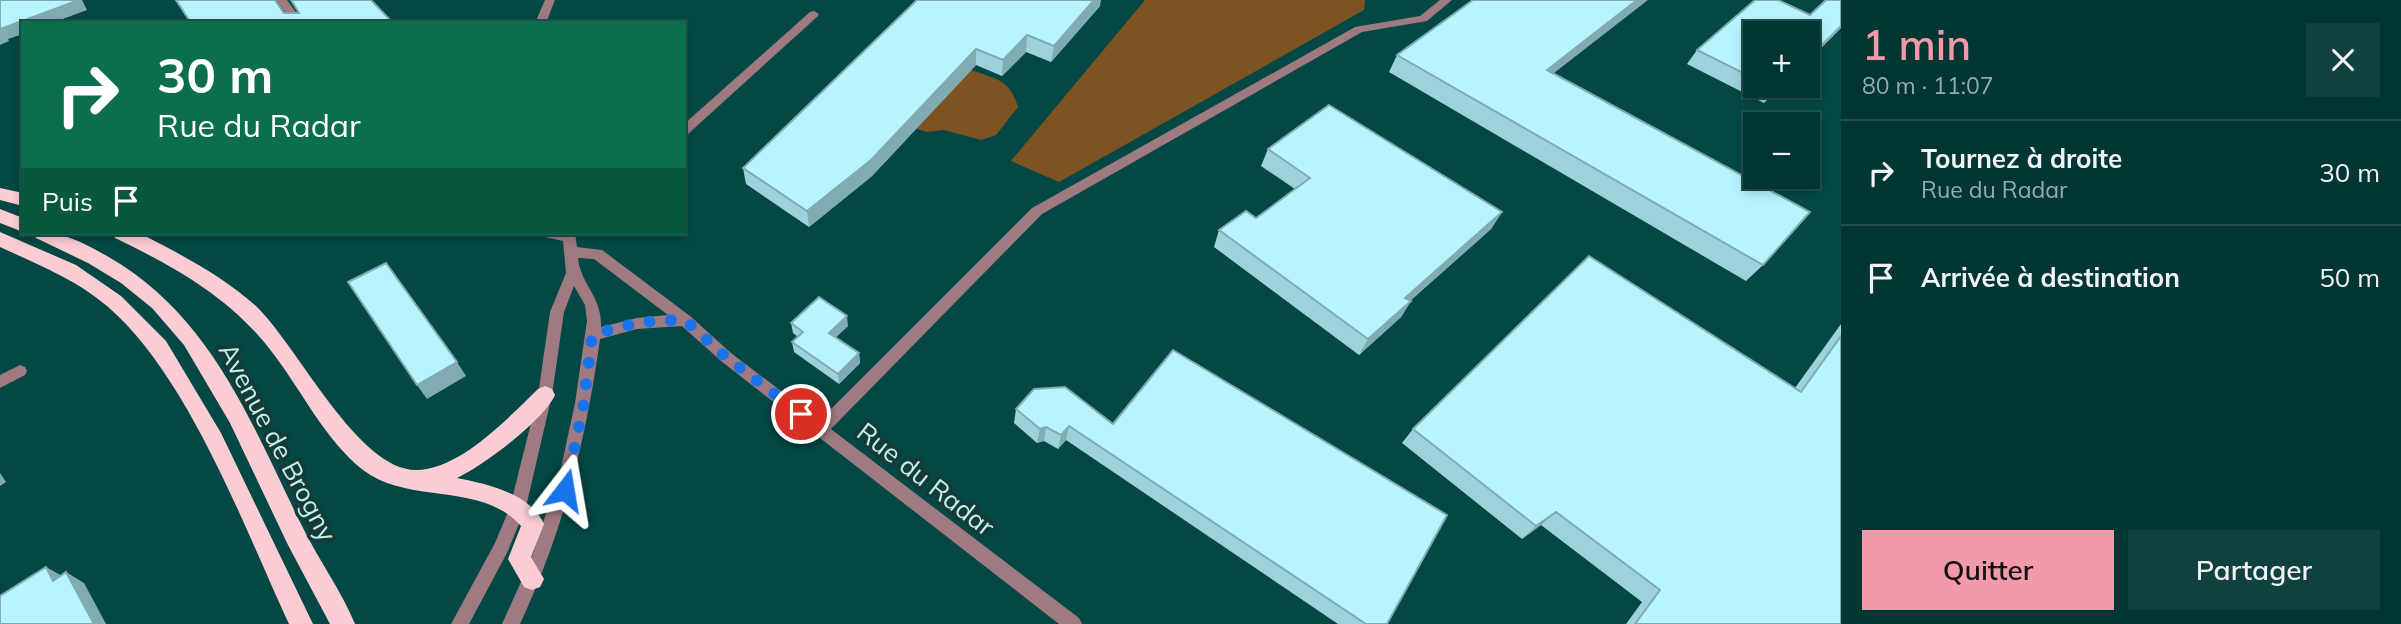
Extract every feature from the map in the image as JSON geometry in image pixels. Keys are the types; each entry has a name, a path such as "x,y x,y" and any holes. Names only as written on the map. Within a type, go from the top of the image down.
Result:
{"highway":[{"path":"0,194 21,199"},
{"path":"0,216 21,224"},
{"name":"Avenue de Brogny","path":"47,235 86,251 130,281 170,314 200,350 230,399 290,526 343,624"},
{"path":"125,235 181,262 220,288 251,314 290,359 345,437 368,462 390,473 517,507 533,524 519,559 532,579"},
{"path":"0,240 69,270 114,301 159,347 214,440 301,624"},
{"path":"423,480 481,453 545,396"}],"street":[{"path":"281,0 297,21"},
{"path":"541,21 550,0"},
{"path":"821,429 1037,211 1359,29 1423,19 1447,0"},
{"path":"686,129 814,14"},
{"path":"511,624 546,548 571,470 592,336 592,305 573,273 570,241"},
{"name":"Rue du Radar","path":"570,241 597,254 685,320 726,357 1073,624"},
{"path":"460,624 501,548 517,507 545,396 556,312 573,273"},
{"path":"592,336 639,322 685,320"},
{"path":"0,382 20,371"}],"shaded area":[{"path":"1145,0 1365,0 1364,10 1059,182 1011,161"},
{"path":"971,70 1001,81 1015,98 1018,107 996,135 981,140 944,130 926,132 916,128"}],"building":[{"path":"0,0 79,0 21,21 0,29"},
{"path":"176,0 275,0 284,13 299,13 291,0 371,0 391,21 190,21"},
{"path":"917,0 1094,0 1054,46 1027,35 1003,60 976,49 871,160 807,211 743,168"},
{"path":"1473,0 1637,0 1547,70 1743,176 1743,189 1767,189 1810,212 1763,265 1397,55"},
{"path":"1755,0 1778,0 1810,15 1826,0 1841,0 1841,26 1820,47 1820,21 1743,21 1743,73 1697,50"},
{"path":"1329,105 1502,212 1405,298 1411,301 1368,339 1219,230 1246,211 1256,218 1310,178 1268,149"},
{"path":"1589,256 1801,392 1841,336 1841,624 1635,624 1660,590 1556,512 1536,526 1413,429"},
{"path":"386,263 457,362 417,385 348,282"},
{"path":"819,297 847,316 829,333 859,353 838,374 792,342 803,332 791,323"},
{"path":"1173,350 1447,515 1387,624 1366,624 1069,426 1061,435 1046,427 1040,429 1016,409 1034,389 1065,387 1113,424"},
{"path":"46,567 53,581 66,572 94,624 0,624 0,596"}],"route":[{"path":"565,490 583,409 592,336 619,326 649,320 685,320 726,357 801,414"}]}
